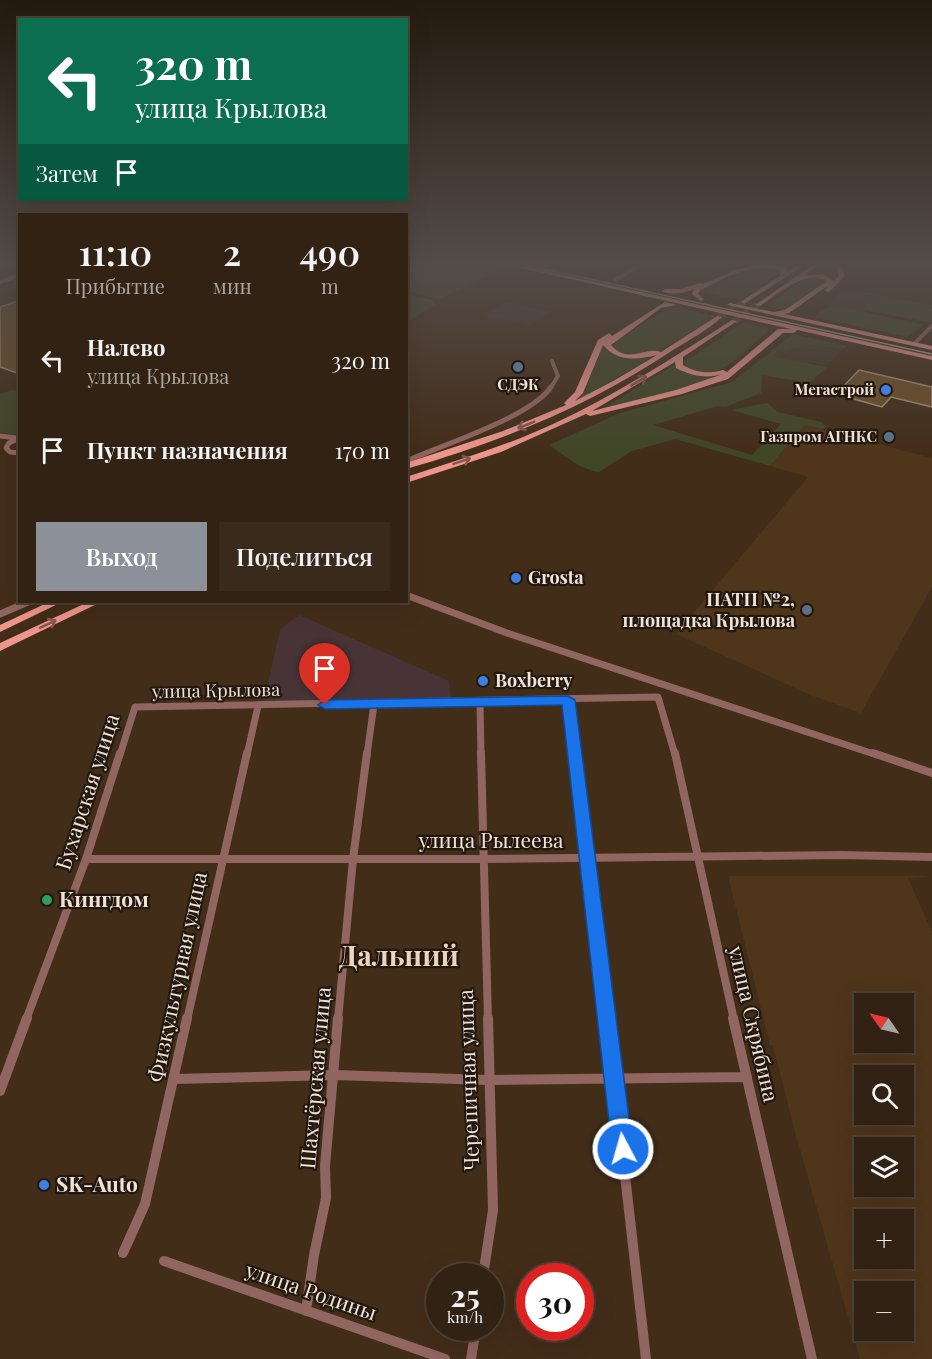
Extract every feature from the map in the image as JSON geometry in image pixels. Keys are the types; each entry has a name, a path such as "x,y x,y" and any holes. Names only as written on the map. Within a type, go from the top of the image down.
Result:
{"main road":[{"path":"561,410 579,393 602,340 621,327"},
{"path":"629,327 609,341 608,345 611,350 631,357 650,355 670,348"},
{"path":"408,465 502,435 561,410 603,390 703,327"},
{"path":"408,479 527,439 612,397 724,327"},
{"path":"679,357 677,362 684,370 703,375 723,372 770,332 770,327"},
{"path":"793,327 932,358"},
{"path":"836,327 932,348"},
{"path":"566,420 706,385 725,377 780,331 809,331"},
{"path":"0,630 55,603"},
{"path":"0,647 94,603"}],"street":[{"path":"915,345 931,327"},
{"path":"408,459 497,425 531,405 557,380 558,374 552,361"},
{"path":"0,436 18,438"},
{"path":"7,446 18,439"},
{"path":"0,443 7,446 10,452 18,453"},
{"path":"408,596 507,633 932,773"},
{"path":"0,614 26,603"},
{"name":"улица Крылова","path":"135,707 658,697"},
{"name":"улица Скрябина","path":"658,697 674,751 696,857 812,1359"},
{"path":"568,700 615,1079 646,1359"},
{"name":"Черепичная улица","path":"480,702 493,1210 485,1263"},
{"name":"Шахтёрская улица","path":"306,1311 314,1255 326,1198 325,1166 353,859 374,704"},
{"name":"Физкультурная улица","path":"123,1253 145,1204 258,706"},
{"name":"Бухарская улица","path":"0,1091 86,859 135,707"},
{"name":"улица Рылеева","path":"86,859 932,857"},
{"path":"175,1079 334,1076 488,1080 747,1077"},
{"name":"улица Родины","path":"164,1262 445,1359"},
{"path":"471,1359 474,1341"}],"shaded area":[{"path":"815,345 843,349 826,366 809,362 806,365 773,357 777,351"},
{"name":"ПАТП №2, площадка Крылова","path":"805,425 932,458 932,587 861,713 813,696 676,634 808,477 770,466"},
{"path":"299,615 449,681 451,699 264,704 280,629"},
{"path":"728,876 932,876 908,878 932,932 932,1359 860,1359 855,1341 914,1341 914,1281 854,1281 854,1338 795,1132 773,1045 770,1045"}],"green space":[{"path":"638,327 698,327 679,340 650,354 636,356 624,354 613,346"},
{"path":"736,327 768,328 768,331 740,357 717,370 706,373 695,372 684,365 685,361"},
{"path":"862,327 920,327 907,337"},
{"path":"793,334 847,346 843,349 815,345 777,351 774,357 827,367 809,383 762,375 761,393 725,407 718,406 653,425 752,455 781,424 731,410 767,403 778,412 821,422 827,427 822,429 805,425 770,466 675,439 632,451 599,472 579,465 549,445 620,413 732,382"},
{"path":"602,345 606,350 618,356 651,358 574,403 585,391"},
{"path":"674,365 689,374 715,377 701,384 602,409"},
{"path":"13,390 18,392 18,435 0,433 0,394"}],"building":[{"path":"0,327 18,327 18,373 0,367"},
{"name":"Мегастрой","path":"859,370 932,387 932,407 891,397 882,407 836,394"}],"tram line":[{"path":"811,327 932,354"}],"place":[{"name":"СДЭК","path":"518,367"},
{"name":"Мегастрой","path":"886,390"},
{"name":"Газпром АГНКС","path":"889,437"},
{"name":"Grosta","path":"516,578"},
{"name":"ПАТП №2, площадка Крылова","path":"807,610"},
{"name":"Boxberry","path":"483,681"},
{"name":"Кингдом","path":"47,900"},
{"name":"SK-Auto","path":"44,1185"}],"district":[{"name":"Дальний","path":"399,956"}],"route":[{"path":"325,705 568,700 623,1149"}]}
